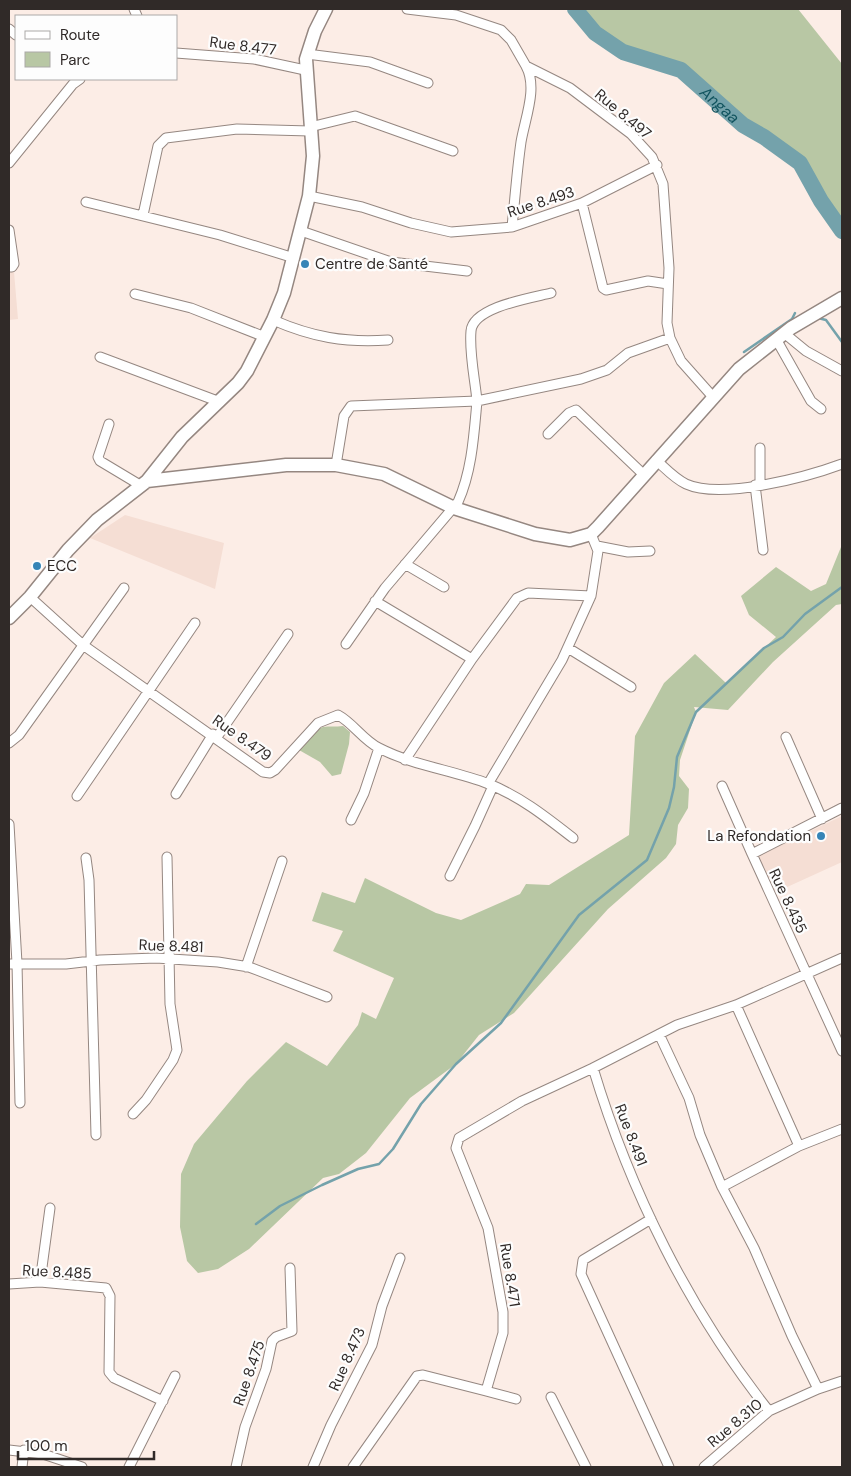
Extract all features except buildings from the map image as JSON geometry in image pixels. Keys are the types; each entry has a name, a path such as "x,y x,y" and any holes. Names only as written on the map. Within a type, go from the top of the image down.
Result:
{"street":[{"path":"9,618 30,597 68,550 96,520 144,483 182,438 220,402 247,371 265,337 273,320 294,258 309,196 313,156 306,70 307,54 315,31 326,9"},
{"path":"407,9 456,16 501,30 511,40 530,73 530,99 521,142 512,227"},
{"name":"Rue 8.477","path":"178,54 246,58 306,70"},
{"path":"307,54 370,62 428,83"},
{"name":"Rue 8.497","path":"526,66 570,88 631,134 657,165 663,184 668,268 667,323 670,338 682,361 713,397"},
{"path":"9,162 12,152 56,106 73,80"},
{"path":"143,215 158,146 166,138 237,129 310,129 355,116 453,151"},
{"name":"Rue 8.493","path":"309,196 362,207 411,223 451,232 512,227 582,203 657,165"},
{"path":"86,202 220,235 294,258"},
{"path":"582,203 603,288 610,291 648,281 668,284"},
{"path":"9,230 14,264 12,268 9,267"},
{"path":"301,231 391,262 467,271"},
{"path":"346,644 375,600 454,508 462,492 474,437 476,401 471,331 477,317 491,309 550,293"},
{"path":"136,294 191,308 265,337"},
{"path":"109,424 98,457 100,461 144,483 286,465 336,465 384,474 454,508 498,524 570,540 591,534 739,369 780,336 842,298"},
{"path":"273,320 302,333 342,340 358,342 388,340"},
{"path":"780,336 842,371"},
{"path":"780,336 811,401 822,409"},
{"path":"336,465 344,416 351,406 476,401 581,379 607,370 628,353 670,338"},
{"path":"100,356 220,402"},
{"path":"548,434 569,413 576,410 643,474"},
{"path":"760,448 758,485 763,550"},
{"path":"656,460 685,484 694,487 722,488 758,485 804,476 842,464"},
{"path":"450,876 491,785 568,648 591,596 597,546 591,534"},
{"path":"597,546 628,552 650,551"},
{"path":"405,564 444,587"},
{"path":"9,743 19,734 124,588"},
{"path":"405,760 472,659 517,598 522,594 591,596"},
{"name":"Rue 8.479","path":"30,597 82,645 215,736 263,772 270,773 276,770 318,723 334,715 342,717 358,733 380,748 405,760 491,785 531,805 573,838"},
{"path":"375,600 472,659"},
{"path":"77,796 195,623"},
{"path":"176,794 288,634"},
{"path":"568,648 631,686"},
{"path":"786,736 822,819"},
{"path":"351,820 364,793 380,748"},
{"name":"Rue 8.435","path":"722,786 842,1051"},
{"path":"752,854 842,808"},
{"path":"9,824 20,1103"},
{"path":"133,1114 146,1100 178,1050 170,1004 166,857"},
{"path":"86,858 89,880 96,1135"},
{"path":"246,967 282,861"},
{"name":"Rue 8.481","path":"13,963 66,964 91,961 168,958 246,967 327,997"},
{"path":"593,1068 658,1034 736,1005 842,958"},
{"path":"736,1005 799,1146"},
{"path":"658,1034 689,1098 700,1135 722,1187 754,1248 792,1336 818,1389"},
{"name":"Rue 8.491","path":"593,1068 609,1120 650,1219 714,1336 769,1410"},
{"name":"Rue 8.471","path":"486,1391 503,1333 503,1312 488,1228 456,1148 456,1142 459,1138 522,1101 593,1068"},
{"path":"722,1187 799,1146 842,1129"},
{"path":"40,1282 50,1208"},
{"path":"650,1219 583,1260 581,1274 669,1467"},
{"name":"Rue 8.473","path":"313,1467 331,1425 372,1345 382,1306 400,1258"},
{"name":"Rue 8.475","path":"236,1467 244,1427 266,1369 272,1342 276,1338 292,1331 290,1268"},
{"name":"Rue 8.485","path":"9,1284 40,1282 106,1288 109,1291 109,1372 114,1378 163,1401"},
{"path":"353,1467 417,1376 422,1375 516,1400"},
{"path":"129,1467 175,1376"},
{"name":"Rue 8.310","path":"704,1467 769,1410 842,1381"},
{"path":"551,1397 586,1467"},
{"path":"9,1450 24,1450 82,1467"},
{"path":"22,1467 24,1450"}],"shaded area":[{"path":"9,272 14,272 18,319 9,320"},
{"path":"125,515 224,543 215,589 90,538"},
{"name":"La Refondation","path":"842,816 842,862 774,893 758,856"}],"green space":[{"path":"575,9 798,9 842,64 842,231 821,201 800,163 764,137 743,125 681,70 623,52 595,33"},
{"path":"841,547 842,604 836,605 773,662 728,710 694,707 696,712 680,760 679,776 689,789 688,808 678,825 676,844 666,858 608,909 514,1013 479,1035 456,1064 410,1098 366,1153 339,1174 323,1178 249,1249 218,1269 198,1273 187,1261 180,1227 181,1174 194,1144 247,1081 286,1042 327,1066 358,1025 362,1012 376,1019 394,978 333,951 343,931 312,921 322,892 355,903 365,878 436,913 461,920 520,894 526,884 549,885 629,835 635,736 664,683 695,654 726,683 776,637 749,615 741,596 776,567 811,591 826,584"},
{"path":"343,726 350,732 349,744 341,774 332,776 320,762 299,750 319,729"}],"waterway":[{"name":"Angaa","path":"575,9 595,33 623,52 681,70 743,125 764,137 800,163 821,201 842,231"},
{"path":"744,352 792,319 795,313"},
{"path":"818,318 826,320 842,342"},
{"path":"256,1224 280,1206 322,1185 358,1169 379,1164 393,1149 421,1104 456,1064 501,1023 579,915 647,860 669,808 674,787 677,757 696,712 764,648 783,637 805,614 842,587"}],"place":[{"name":"Centre de Santé","path":"305,264"},
{"name":"ECC","path":"37,566"},
{"name":"La Refondation","path":"821,836"}]}
